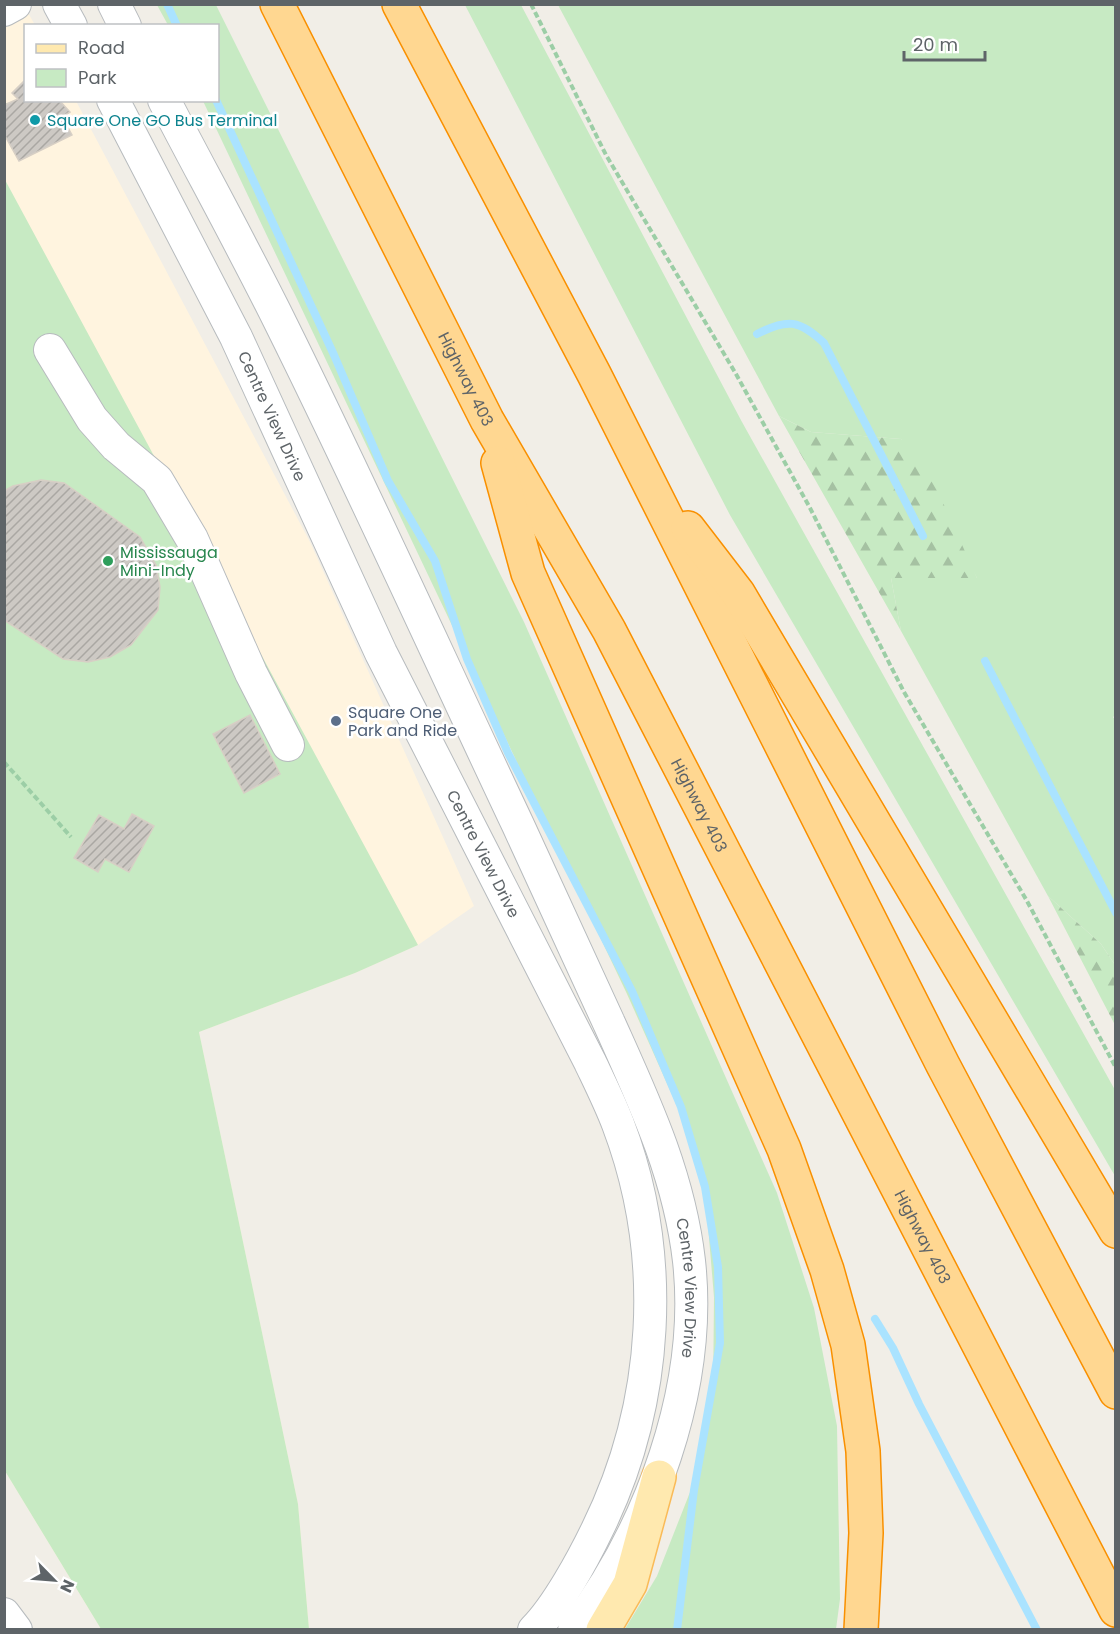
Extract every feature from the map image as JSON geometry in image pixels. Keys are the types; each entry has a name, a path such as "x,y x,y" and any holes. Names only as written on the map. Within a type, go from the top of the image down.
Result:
{"highway":[{"name":"Highway 403","path":"277,4 487,420 609,630 1116,1610"},
{"path":"399,4 639,464 943,1065 1116,1392"},
{"path":"487,420 528,573 784,1149 827,1270 848,1345 862,1451 866,1533 861,1629"},
{"path":"639,464 738,593 1116,1231"}],"main road":[{"path":"603,1629 630,1584 659,1477"}],"street":[{"path":"4,10 15,4"},
{"path":"59,4 70,24"},
{"path":"114,4 124,24"},
{"name":"Centre View Drive","path":"114,102 236,337 381,653 590,1062 618,1125 635,1181 648,1246 650,1287 649,1358 639,1416 622,1475 600,1526 585,1555 534,1629"},
{"name":"Centre View Drive","path":"165,102 281,324 543,879 660,1135 677,1196 687,1250 690,1302 688,1347 681,1388 659,1477 611,1576 574,1629"},
{"path":"50,350 92,419 116,446 157,480 192,538 251,673 288,745"},
{"path":"4,1614 16,1629"}],"path":[{"path":"531,4 606,155 736,374 810,508 904,692 1027,901 1116,1068"},
{"path":"4,762 71,837"}],"shaded area":[{"name":"Mississauga Mini-Indy","path":"23,4 34,24 24,24 24,102 77,102 310,542 474,906 418,945 355,973 199,1032 298,1504 309,1629 101,1629 5,1471 4,5"}],"green space":[{"path":"157,5 216,5 524,622 777,1193 814,1308 837,1426 840,1599 836,1629 625,1629 657,1576 694,1482 713,1397 714,1297 706,1202 678,1108 627,994 203,102 219,102 219,24 167,24"},
{"path":"465,5 521,5 742,422 1115,1090 1115,1176 730,515"},
{"path":"558,5 1115,5 1116,715 1113,717 1116,721 1115,965 1101,944 1048,896 901,631 891,578 977,578 901,439 811,432 779,416"},
{"name":"Mississauga Mini-Indy","path":"4,178 418,945 355,973 199,1032 298,1504 309,1629 101,1629 5,1471"},
{"path":"779,416 811,432 901,439 926,465 977,578 891,578 901,631"},
{"path":"1048,896 1101,944 1115,965 1115,1025"}],"building":[{"name":"Square One GO Bus Terminal","path":"24,81 24,102 61,102 70,112 62,117 72,135 19,161 4,134 4,105 18,99 12,93"},
{"path":"41,480 64,483 140,537 156,565 160,587 158,610 131,645 110,657 88,662 63,659 4,620 4,491 13,486"},
{"path":"250,715 280,774 244,793 213,734"},
{"path":"132,814 154,826 129,872 105,859 98,872 74,858 99,815 124,829"}],"waterway":[{"path":"167,4 176,24"},
{"path":"217,102 334,355 389,483"},
{"path":"757,334 777,325 793,324 807,330 824,343 923,536"},
{"path":"387,479 435,561 467,659 508,753 632,991 681,1107 705,1187 718,1267 720,1343 694,1490 677,1630"},
{"path":"985,661 1116,913"},
{"path":"875,1319 893,1348 919,1404 1037,1630"}],"place":[{"name":"Square One GO Bus Terminal","path":"35,120"},
{"name":"Mississauga Mini-Indy","path":"108,561"},
{"name":"Square One Park and Ride","path":"336,721"}]}
